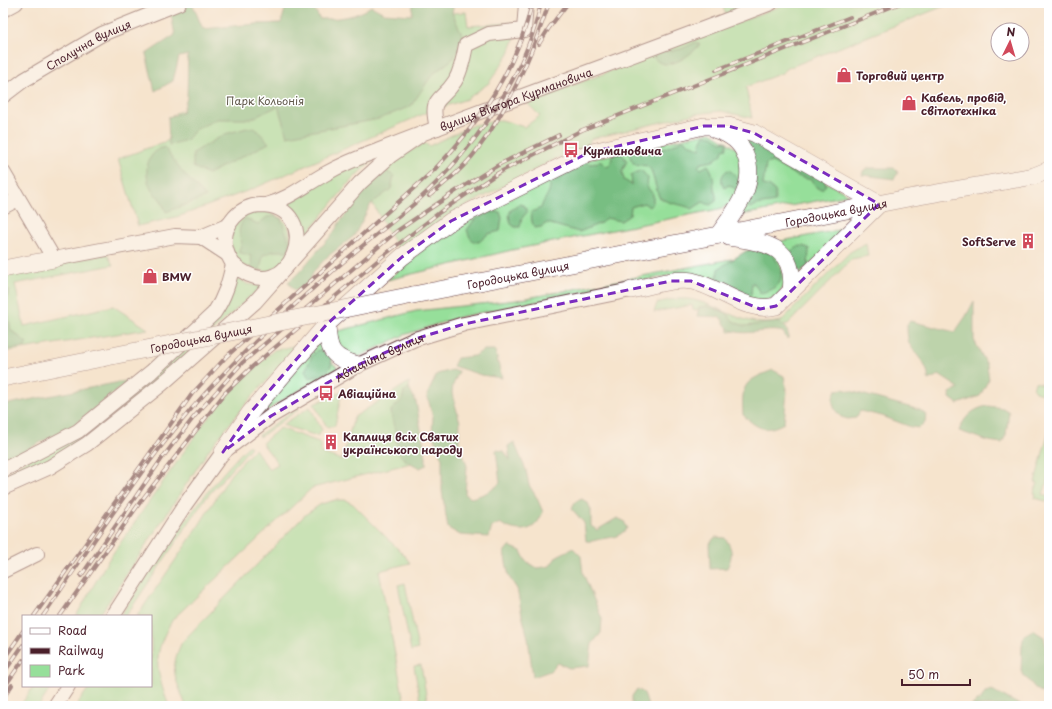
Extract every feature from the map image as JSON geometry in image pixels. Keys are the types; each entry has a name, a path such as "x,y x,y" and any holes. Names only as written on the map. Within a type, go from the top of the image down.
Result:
{"main road":[{"path":"704,126 730,135 737,141 743,150 750,168 746,191 737,208 718,235 763,243 783,253 788,260 792,271 792,292"},
{"path":"223,452 250,413 327,324 402,257 452,221 588,153 704,126 728,126 754,134 879,204 792,292 776,306 760,309 712,288 691,281 671,281 631,290"},
{"name":"Городоцька вулиця","path":"3,378 718,235 1044,174"},
{"path":"3,269 54,259"},
{"path":"327,324 328,342 333,354 345,362 358,365"}],"street":[{"path":"3,10 16,3"},
{"name":"Сполучна вулиця","path":"3,96 24,80 102,34 179,3"},
{"path":"437,128 433,113 436,100 455,81 466,45 489,34 524,30 526,3"},
{"name":"вулиця Віктора Курмановича","path":"266,205 282,201 325,174 376,151 419,136 484,109 565,82 771,3"},
{"path":"3,488 50,467 87,444 106,430 255,302 360,184 390,156 419,136"},
{"path":"3,172 54,259 176,236 201,237 229,225"},
{"path":"3,208 18,199"},
{"path":"3,470 78,431 151,372 214,313 227,290 230,259 226,234 234,217 245,209 256,206 266,205 277,208 285,214 292,223 296,232 297,243 295,253 289,264 273,275 262,277 251,276 241,271 230,259 201,237"},
{"name":"Авіаційна вулиця","path":"114,615 184,506 223,452 271,416 358,365 415,340 464,324 631,290"},
{"path":"3,571 37,554"},
{"path":"55,706 67,687"}],"highlighted area":[{"path":"704,126 728,126 754,133 879,204 776,306 760,309 691,281 671,281 464,324 415,339 358,365 271,416 223,452 250,413 327,324 402,257 451,221 588,153"}],"green space":[{"path":"192,3 203,29 281,23 287,3 311,3 320,19 334,19 360,13 371,6 384,13 412,15 413,3 454,3 452,13 463,36 454,58 432,75 411,106 379,119 287,136 278,106 251,119 217,119 195,130 187,140 169,145 168,117 182,113 187,98 188,55 179,57 173,81 155,91 146,54 175,35 171,14"},
{"path":"735,3 739,10 726,15 723,8"},
{"path":"788,3 952,3 788,68 782,73 746,87 752,118 721,111 695,114 591,139 587,147 557,158 447,216 399,251 365,190 390,164 424,143 429,146 473,125 502,120 524,127 540,116 527,103"},
{"name":"Парк Кольонія","path":"466,12 468,26 521,22 509,53 489,83 467,99 428,112 255,188 180,216 138,226 118,159 183,135 175,113 188,109 188,35 256,24 342,21"},
{"path":"696,42 700,45 690,54 677,62 664,64 658,62 653,57 658,53 681,49"},
{"path":"247,128 255,128 269,143 208,174 193,167 193,153 225,134"},
{"path":"711,132 737,149 745,178 731,204 719,209 512,250 387,280 428,245 471,217 588,160"},
{"path":"739,133 849,195 741,215"},
{"path":"705,135 712,136 721,142 727,141 727,148 723,149 722,154 713,161 702,163 698,166 701,169 708,165 712,174 716,201 710,205 703,202 692,209 663,200 659,197 651,170 647,166 634,164 630,157 631,150 663,149 683,140 700,149 701,142"},
{"path":"742,136 824,179 826,185 822,189 817,188 811,180 797,176 772,162 766,164 763,185 770,187 775,191 775,202 756,205 751,208 747,206"},
{"path":"164,147 186,176 206,197 166,212 161,201 153,193 147,178 149,159 158,150"},
{"path":"620,152 627,161 622,171 624,180 632,185 631,175 641,170 648,178 647,187 653,194 653,203 649,207 644,203 631,207 630,215 621,221 606,218 601,223 579,232 547,223 541,227 535,228 532,222 531,212 541,208 550,188 549,180 585,162 592,164 600,161 607,167 611,164 612,156"},
{"path":"376,156 349,183 307,234 298,214 288,204 313,185"},
{"path":"867,168 895,168 898,173 894,179 862,175 863,171"},
{"path":"383,169 394,176 391,189 371,204 354,236 327,257 314,271 308,284 295,291 288,282 328,240 339,223"},
{"path":"728,170 734,174 740,182 741,185 737,190 729,185 724,188 722,180 723,176"},
{"path":"520,204 525,206 527,212 522,218 520,227 515,227 511,224 509,215 511,210"},
{"path":"263,210 281,218 288,225 292,244 285,262 268,272 240,265 230,248 232,229 245,215"},
{"path":"491,212 500,212 502,218 500,231 488,234 479,242 472,240 467,230 474,220"},
{"path":"275,216 281,219 290,243 288,251 274,251 263,255 260,270 252,270 251,256 238,252 242,243 239,233 241,224 245,218 258,224 267,217"},
{"path":"849,228 797,277 776,242"},
{"path":"866,243 868,256 852,259 788,324 729,332 727,316 702,309 693,310 692,305 654,312 657,303 688,299 755,322 767,323 781,321 850,252"},
{"path":"802,246 809,248 808,267 798,272 791,252 796,247"},
{"path":"754,249 772,253 779,267 781,278 775,287 769,291 760,293 754,283 752,283 751,295 748,298 734,287 721,281 717,277 718,269 746,251"},
{"path":"768,252 778,255 786,283 776,298 760,302 682,273 459,317 404,335 358,357 338,349 335,332 416,311 517,300"},
{"path":"107,254 113,265 15,284 24,326 113,306 148,329 3,352 3,275"},
{"path":"236,276 247,284 262,286 166,373 84,439 46,461 3,481 3,476 161,369 225,310 234,287"},
{"path":"3,287 10,291 6,300 11,330 27,343 25,347 3,350"},
{"path":"974,301 974,340 987,365 989,379 980,396 958,404 950,398 950,393 959,388 939,375 928,380 927,370 909,343 907,336 907,324 910,321 955,332"},
{"path":"707,306 727,313 733,321 744,326 779,322 786,327 789,337 787,339 783,332 776,331 748,333 735,332 728,328 720,317 697,316 699,307"},
{"path":"319,342 326,357 338,368 279,402 247,425"},
{"path":"299,345 249,400 211,447 100,615 77,615 107,562 204,423 241,380 274,350"},
{"path":"317,350 322,351 332,358 332,363 328,370 322,375 309,378 305,371 312,356"},
{"path":"484,350 495,350 502,378 481,375 453,366 457,358 474,356"},
{"path":"452,370 459,371 453,385 452,393 460,422 459,442 467,466 465,494 471,498 475,497 483,494 500,483 496,450 504,451 510,460 508,446 514,442 526,470 529,485 543,512 536,524 528,529 518,530 508,528 500,523 492,527 489,537 460,535 448,528 442,491 442,459 432,433 433,417 427,395 437,374"},
{"path":"773,370 784,376 787,392 784,423 767,429 753,424 743,415 743,396 744,390 751,381 756,377"},
{"path":"130,380 74,425 3,462 3,405"},
{"path":"409,382 415,462 312,488 173,619 162,642 158,662 161,682 169,706 76,706 89,687 152,687 152,615 138,615 196,530 231,474 255,449 269,469 278,464 262,443 280,428 321,443 321,453 342,460 354,417"},
{"path":"1035,382 1049,386 1049,396 1035,392 1033,389"},
{"path":"408,388 416,402 426,457 426,465 420,468 402,457 398,451 395,429 391,416 391,410 402,400 404,392"},
{"path":"843,389 920,410 926,415 925,422 919,428 911,427 882,416 860,411 856,418 848,419 841,417 834,408 833,398 836,390"},
{"path":"342,391 335,426 327,427 314,404"},
{"path":"988,406 1003,408 1009,412 1006,435 1002,443 988,441 959,431 963,422 969,415 977,409"},
{"path":"298,407 299,409 260,437 259,435"},
{"path":"310,407 322,430 317,436 282,425"},
{"path":"1049,430 1049,475 1043,495 1049,497 1049,502 1035,498 1036,494 1034,493 1038,483 1035,482"},
{"path":"249,445 251,447 205,499 127,615 121,615 196,506 230,465"},
{"path":"582,499 588,503 591,510 591,526 597,530 617,518 624,521 627,528 621,534 615,536 586,541 584,523 572,509 575,502"},
{"path":"335,500 345,500 353,504 405,556 410,563 379,571 405,706 186,706 174,668 175,660 182,642 305,515 321,504"},
{"path":"715,537 725,538 730,546 731,556 727,568 710,569 709,544"},
{"path":"509,546 521,551 526,561 537,568 550,566 557,556 573,548 581,556 583,573 602,619 601,633 592,644 589,666 569,668 558,663 550,671 533,677 528,638 517,589 509,577 504,552"},
{"path":"405,583 418,649 411,651 398,585"},
{"path":"1033,630 1044,637 1046,648 1046,695 1036,689 1021,672 1024,635"},
{"path":"421,665 428,706 421,706 414,666"},
{"path":"33,687 51,687 39,706 20,706"},
{"path":"637,689 644,693 648,706 632,706 632,696"},
{"path":"992,690 1020,705 1029,706 972,706 981,699 985,692"}],"railway":[{"path":"35,615 192,394 227,356 434,170 451,152 481,114 507,71 526,26 532,3"},
{"path":"44,615 143,471 186,415 209,389 259,338 349,257 414,204 456,162 493,113 509,87 533,31 541,3"},
{"path":"429,196 466,163 477,150 500,116 519,80 549,3"},
{"path":"539,44 568,3"},
{"path":"61,615 141,501 225,393 253,366 383,256 440,212 498,173 582,130 901,3"},
{"path":"716,70 850,17"},
{"path":"81,576 163,457 194,417 242,363 397,231 456,191 500,164 559,135"},
{"path":"3,660 22,632"},
{"path":"3,674 22,646"},
{"path":"3,689 22,661"},
{"path":"3,698 12,685"}],"place":[{"name":"Торговий центр","path":"844,75"},
{"name":"Кабель, провід, світлотехніка","path":"909,103"},
{"name":"Курмановича","path":"571,150"},
{"name":"SoftServe","path":"1028,241"},
{"name":"BMW","path":"150,276"},
{"name":"Авіаційна","path":"326,393"},
{"name":"Каплиця всіх Святих українського народу","path":"331,442"}]}
